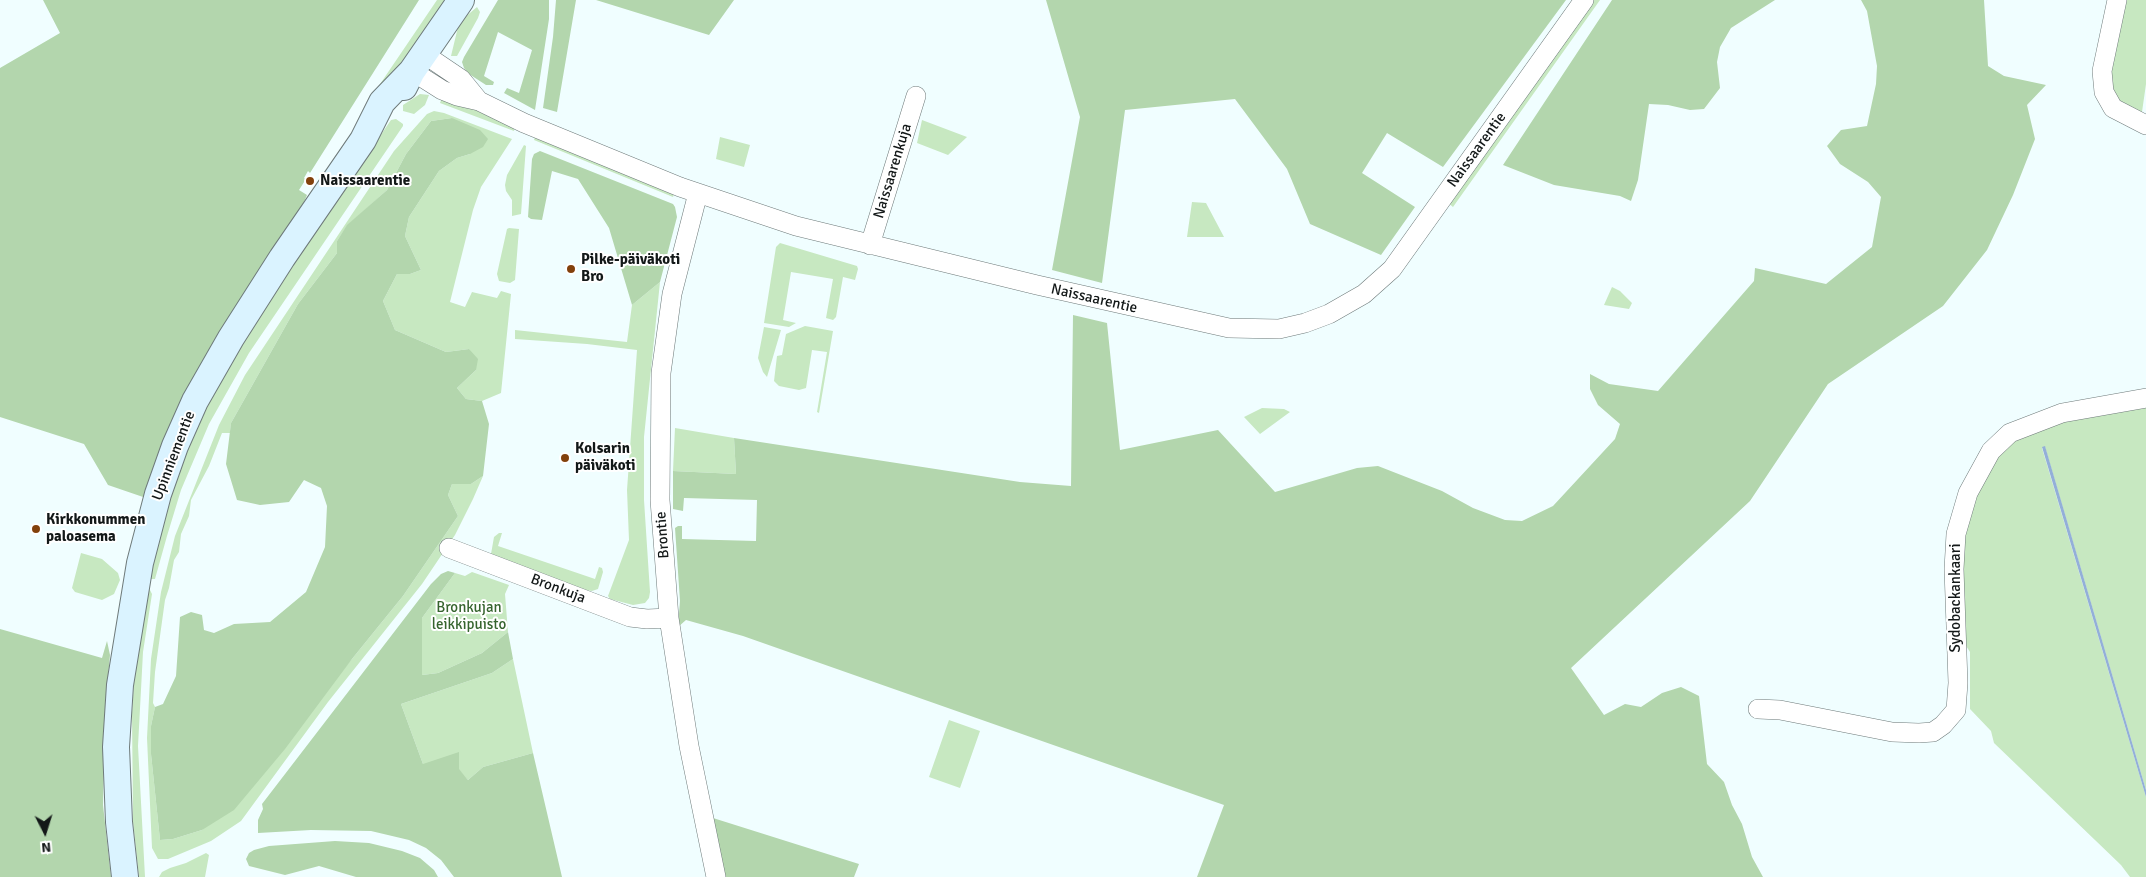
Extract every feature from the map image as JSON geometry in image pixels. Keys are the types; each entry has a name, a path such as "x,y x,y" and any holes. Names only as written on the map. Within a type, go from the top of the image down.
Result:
{"main road":[{"name":"Upinniementie","path":"125,877 119,822 116,747 120,685 140,563 158,494 175,446 195,401 231,338 282,258 363,140 382,102 418,62 461,0"}],"street":[{"name":"Naissaarentie","path":"418,62 442,90 479,101 524,123 680,188 796,226 1037,285 1229,328 1279,329 1305,323 1329,314 1364,294 1392,269 1584,0"},
{"path":"2117,0 2102,71 2104,92 2114,108 2146,126"},
{"name":"Naissaarenkuja","path":"870,245 916,96"},
{"name":"Brontie","path":"698,193 672,294 660,373 660,500 669,618 689,746 716,877"},
{"name":"Sydobackankaari","path":"1758,709 1780,710 1892,732 1919,734 1933,732 1943,726 1956,710 1958,684 1954,569 1956,534 1968,492 1991,451 2010,433 2062,413 2146,398"},
{"name":"Bronkuja","path":"449,548 630,617 647,619 669,618"}],"green space":[{"path":"43,0 419,0 310,173 308,171 304,178 306,179 299,190 307,195 298,216 146,498 108,485 84,444 0,417 0,68 60,33"},
{"path":"437,0 447,0 382,93 376,90"},
{"path":"498,0 549,0 549,19 535,110 504,93 507,88 519,93 532,50 498,32 484,76 494,82 493,85 486,85 469,74 464,68 462,62 464,57"},
{"path":"556,0 576,0 557,112 543,108"},
{"path":"596,0 734,0 709,35"},
{"path":"1046,0 1566,0 1443,167 1387,133 1362,173 1415,207 1381,255 1310,224 1287,169 1235,99 1125,110 1102,283 1052,270 1080,117"},
{"path":"1591,0 1600,0 1453,207 1447,202"},
{"path":"1612,0 1775,0 1731,28 1720,47 1717,62 1720,88 1704,109 1690,110 1668,105 1649,104 1638,180 1631,201 1620,196 1554,185 1503,165"},
{"path":"1861,0 1984,0 1988,66 2004,76 2046,85 2027,105 2035,139 2013,195 1987,250 1943,306 1828,384 1750,501 1571,668 1604,715 1625,704 1641,707 1662,693 1681,687 1699,696 1707,764 1724,782 1732,805 1742,824 1752,857 1763,877 1197,877 1224,805 743,636 686,620 678,627 680,601 675,528 682,526 682,539 756,541 757,500 684,498 683,511 673,509 673,471 736,474 734,438 1020,482 1071,486 1073,315 1107,323 1120,450 1218,430 1275,492 1357,468 1378,466 1442,491 1473,508 1505,520 1522,521 1553,506 1615,439 1620,424 1598,405 1590,389 1590,374 1609,384 1658,391 1754,281 1755,268 1826,284 1872,247 1881,197 1868,182 1840,164 1827,146 1841,130 1867,126 1876,84 1877,66 1867,11"},
{"path":"2125,0 2146,0 2146,84 2141,119 2121,108 2111,88 2109,69"},
{"path":"477,7 480,12 478,18 457,56 451,56 458,27 464,18"},
{"path":"420,94 429,95 425,105 414,114 403,111 403,105"},
{"path":"442,98 464,104 515,124 514,131 440,103"},
{"path":"434,111 512,139 481,187 473,210 450,302 465,307 472,292 497,298 501,291 511,294 501,393 482,401 466,399 457,388 476,370 469,349 446,352 395,330 383,301 397,274 410,274 421,270 405,236 409,217 439,171 457,158 470,154 452,118 431,121 406,154 387,190 347,226 337,241 337,253 298,304 231,423 230,433 222,433 209,466 191,500 189,516 181,534 179,552 174,560 165,600 155,672 153,703 155,707 151,726 151,754 160,840 173,839 202,830 352,659 403,596 458,516 448,495 452,484 471,484 483,476 455,535 422,584 328,702 241,821 211,841 168,859 158,859 152,848 147,738 151,659 161,592 175,536 219,425 245,375 394,151 427,114"},
{"path":"452,118 480,130 488,139 483,147 457,158 439,171 409,217 405,236 421,270 410,274 397,274 383,301 395,330 446,352 469,349 478,359 476,370 457,388 466,399 482,401 489,424 483,476 471,484 452,484 448,495 458,516 403,596 352,659 285,749 234,810 202,830 173,839 160,840 151,754 151,726 155,707 163,704 176,676 180,617 191,612 202,615 204,630 214,633 234,624 270,622 306,592 325,547 327,506 321,488 304,480 289,502 260,505 237,500 226,464 231,423 298,304 337,253 337,241 347,225 387,190 406,154 431,121"},
{"path":"396,119 403,126 249,353 209,424 181,490 155,579 148,579 173,486 200,420 216,388 289,268 391,120"},
{"path":"922,120 967,137 948,155 917,143"},
{"path":"536,134 675,191 673,197 534,140"},
{"path":"720,137 750,145 744,167 716,159"},
{"path":"524,145 526,146 521,214 512,216 512,200 506,191 505,185 507,175"},
{"path":"540,151 673,204 675,207 677,217 660,282 632,305 609,228 578,179 552,171 542,220 528,217 532,159 534,154"},
{"path":"1192,202 1206,203 1224,237 1187,237"},
{"path":"507,229 519,229 515,280 510,283 499,281 497,274"},
{"path":"780,243 857,266 855,280 843,277 836,317 833,320 826,318 833,279 791,272 783,320 796,323 789,327 764,323 776,247"},
{"path":"660,282 644,437 644,500 650,592 649,598 645,603 633,605 610,599 608,596 629,540 627,490 637,350 515,339 515,330 627,342 632,305"},
{"path":"1612,287 1620,291 1632,303 1629,309 1604,305"},
{"path":"805,326 833,331 819,413 817,412 827,352 812,350 806,388 799,390 779,386 774,381 777,356 782,355 786,334"},
{"path":"764,327 781,330 767,377 758,358"},
{"path":"2146,401 2146,790 2045,447 2042,448 2146,797 2146,877 2130,877 2121,865 1994,743 1991,731 1970,709 1970,652 1961,638 1962,553 1965,527 1973,501 1996,456 2031,429"},
{"path":"1262,408 1284,409 1290,412 1260,434 1244,417"},
{"path":"675,428 734,438 736,474 673,471"},
{"path":"502,533 498,546 595,579 599,567 602,568 603,572 598,589 592,591 585,590 491,554 494,537"},
{"path":"81,553 102,559 118,573 120,580 114,594 102,600 75,592 72,588"},
{"path":"448,571 455,573 422,618 422,675 438,673 482,653 508,632 513,659 492,673 401,704 423,764 459,752 459,769 468,780 483,767 533,753 562,877 454,877 441,860 426,848 409,840 371,831 311,830 258,833 258,820 263,809 262,804 431,584 441,574"},
{"name":"Bronkujan leikkipuisto","path":"472,572 509,585 505,594 508,632 482,653 438,673 422,675 422,618 455,573 465,576"},
{"path":"149,588 152,594 143,652 138,746 145,877 139,877 133,822 132,713 136,651"},
{"path":"0,629 102,658 107,641 110,655 105,712 103,805 111,877 0,877"},
{"path":"513,659 533,753 483,767 468,780 459,770 423,764 401,704 492,673"},
{"path":"949,720 980,731 960,788 929,777"},
{"path":"713,818 859,864 854,877 725,877"},
{"path":"335,841 369,843 402,851 420,858 434,870 438,877 356,877 319,866 285,875 249,866 246,859 249,853 254,850 269,846"},
{"path":"206,853 209,855 205,877 159,877 162,872"}],"water":[{"path":"2045,446 2146,790 2146,797 2042,447"}],"place":[{"name":"Naissaarentie","path":"310,181"},
{"name":"Pilke-päiväkoti Bro","path":"571,269"},
{"name":"Kolsarin päiväkoti","path":"565,458"},
{"name":"Kirkkonummen paloasema","path":"36,529"}]}
